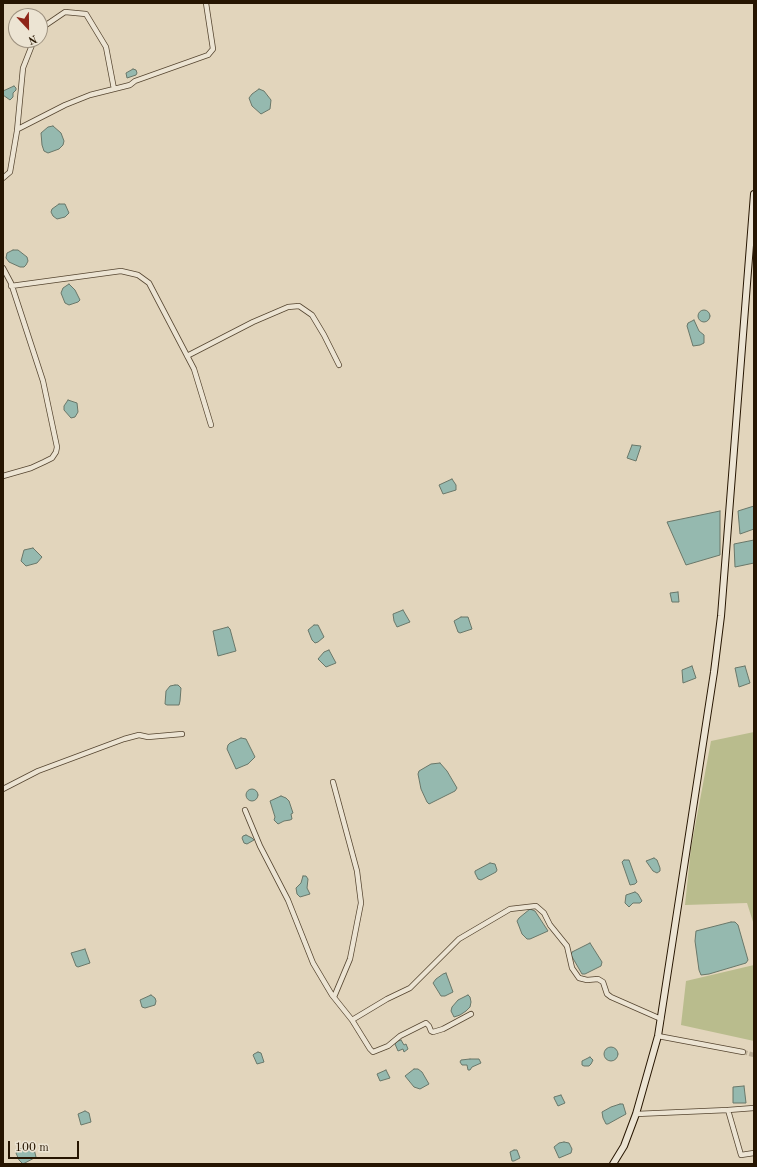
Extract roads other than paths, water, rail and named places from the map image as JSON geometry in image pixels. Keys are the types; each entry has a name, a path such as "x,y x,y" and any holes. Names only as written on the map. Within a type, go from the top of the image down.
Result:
{"main road":[{"path":"614,1164 624,1146 636,1114 658,1036 714,672 721,616 754,194"}],"street":[{"path":"18,129 65,105 90,95 130,86 135,80 208,55 213,49 206,3"},
{"path":"48,23 65,12 86,14 106,47 114,89"},
{"path":"3,178 10,172 18,129 23,68 31,48"},
{"path":"3,268 12,286 43,380 57,447 52,458 31,468 3,476"},
{"path":"12,286 121,271 138,275 149,283 194,369 211,425"},
{"path":"187,356 253,322 288,307 299,306 312,315 339,365"},
{"path":"3,789 38,771 124,739 139,735 148,737 182,734"},
{"path":"333,782 357,871 361,903 350,958 334,997"},
{"path":"245,810 260,846 288,900 308,954 334,997 352,1020 373,1052 388,1046 400,1036 420,1025 426,1023 433,1032 443,1029 471,1014"},
{"path":"352,1020 386,999 410,988 459,939 510,909 536,906 544,913 550,925 567,946 572,968 579,978 587,980 598,979 603,982 607,994 611,997 661,1019"},
{"path":"658,1036 743,1052"},
{"path":"636,1114 754,1108"},
{"path":"728,1110 740,1155 754,1153"}],"water":[{"path":"133,69 136,70 136,75 127,78 126,73"},
{"path":"14,86 16,90 10,100 3,95 3,91"},
{"path":"259,89 264,91 271,100 270,109 261,114 252,106 249,98"},
{"path":"53,126 61,133 64,141 63,145 59,149 48,153 44,151 41,133 48,127"},
{"path":"59,204 65,204 69,213 65,217 57,219 51,212 52,209"},
{"path":"13,250 18,250 27,257 28,261 24,267 20,267 9,262 6,258 7,253"},
{"path":"69,284 75,290 80,300 69,305 65,303 61,293 63,288"},
{"path":"702,310 706,310 710,316 706,322 702,322 698,318 698,314"},
{"path":"694,320 699,331 704,335 704,343 693,346 687,326 688,323"},
{"path":"68,400 77,403 78,412 75,417 71,418 64,410 64,406"},
{"path":"632,445 641,446 636,461 627,458"},
{"path":"452,479 456,485 456,490 443,494 439,485"},
{"path":"754,506 754,529 740,534 738,511"},
{"path":"720,511 720,555 686,565 667,522"},
{"path":"754,540 754,563 735,567 734,544"},
{"path":"33,548 42,557 37,563 26,566 21,561 24,550"},
{"path":"678,592 679,602 672,602 670,593"},
{"path":"403,610 410,622 397,627 393,614"},
{"path":"461,617 468,617 472,629 460,633 458,632 454,621"},
{"path":"314,625 318,625 324,637 315,643 312,640 308,630"},
{"path":"228,627 230,629 236,651 218,656 213,631"},
{"path":"329,650 336,663 326,667 318,659 324,652"},
{"path":"692,666 696,678 683,683 682,670"},
{"path":"745,666 750,683 739,687 735,668"},
{"path":"178,685 181,688 179,705 167,705 165,704 166,691 170,686"},
{"path":"241,738 246,739 255,757 248,764 236,769 227,749 230,743"},
{"path":"440,763 447,771 457,788 455,791 429,804 421,789 418,774 419,771 431,764"},
{"path":"250,789 254,789 258,795 254,801 250,801 246,797 246,793"},
{"path":"281,796 289,801 293,813 291,814 292,819 278,824 274,820 275,817 270,801"},
{"path":"246,835 254,840 247,844 244,843 242,838"},
{"path":"654,858 657,860 660,868 660,871 657,873 653,871 646,861"},
{"path":"624,860 629,860 637,882 635,884 630,885 622,862"},
{"path":"490,863 495,864 497,870 496,872 481,880 478,879 475,871"},
{"path":"303,876 306,876 308,879 307,888 310,894 300,897 297,894 296,888 301,883"},
{"path":"635,892 642,901 640,903 633,903 629,907 625,903 626,895"},
{"path":"530,909 535,911 548,931 527,939 522,934 517,921"},
{"path":"735,922 738,925 748,960 746,963 701,975 695,941 696,931"},
{"path":"590,943 602,962 601,966 582,974 571,955 572,952"},
{"path":"85,949 90,963 78,967 76,966 71,953"},
{"path":"446,973 453,992 445,996 441,996 433,983 436,979"},
{"path":"151,995 155,998 155,1005 145,1008 142,1007 140,1000"},
{"path":"468,995 471,1002 470,1007 460,1015 454,1017 451,1011 452,1007 458,1000"},
{"path":"401,1040 404,1045 406,1044 408,1049 404,1052 403,1049 398,1051 395,1044"},
{"path":"608,1047 614,1047 618,1051 618,1057 614,1061 608,1061 604,1057 604,1051"},
{"path":"258,1052 261,1053 264,1062 257,1064 253,1055"},
{"path":"590,1057 593,1060 589,1066 582,1065 582,1061"},
{"path":"479,1059 481,1063 468,1070 467,1065 462,1065 460,1062 461,1060"},
{"path":"414,1069 418,1069 422,1072 429,1084 420,1089 414,1087 405,1076"},
{"path":"386,1070 390,1078 380,1081 377,1074"},
{"path":"744,1086 746,1103 733,1103 733,1087"},
{"path":"561,1095 565,1103 558,1106 554,1097"},
{"path":"623,1104 626,1114 606,1124 602,1112"},
{"path":"85,1111 89,1113 91,1122 81,1125 78,1114"},
{"path":"559,1143 569,1143 572,1149 571,1153 559,1158 554,1147"},
{"path":"31,1146 34,1149 36,1157 23,1164 19,1160 16,1153 17,1150"},
{"path":"517,1150 520,1158 512,1161 510,1152"}],"tunnel":[{"path":"743,1052 754,1055"}]}
